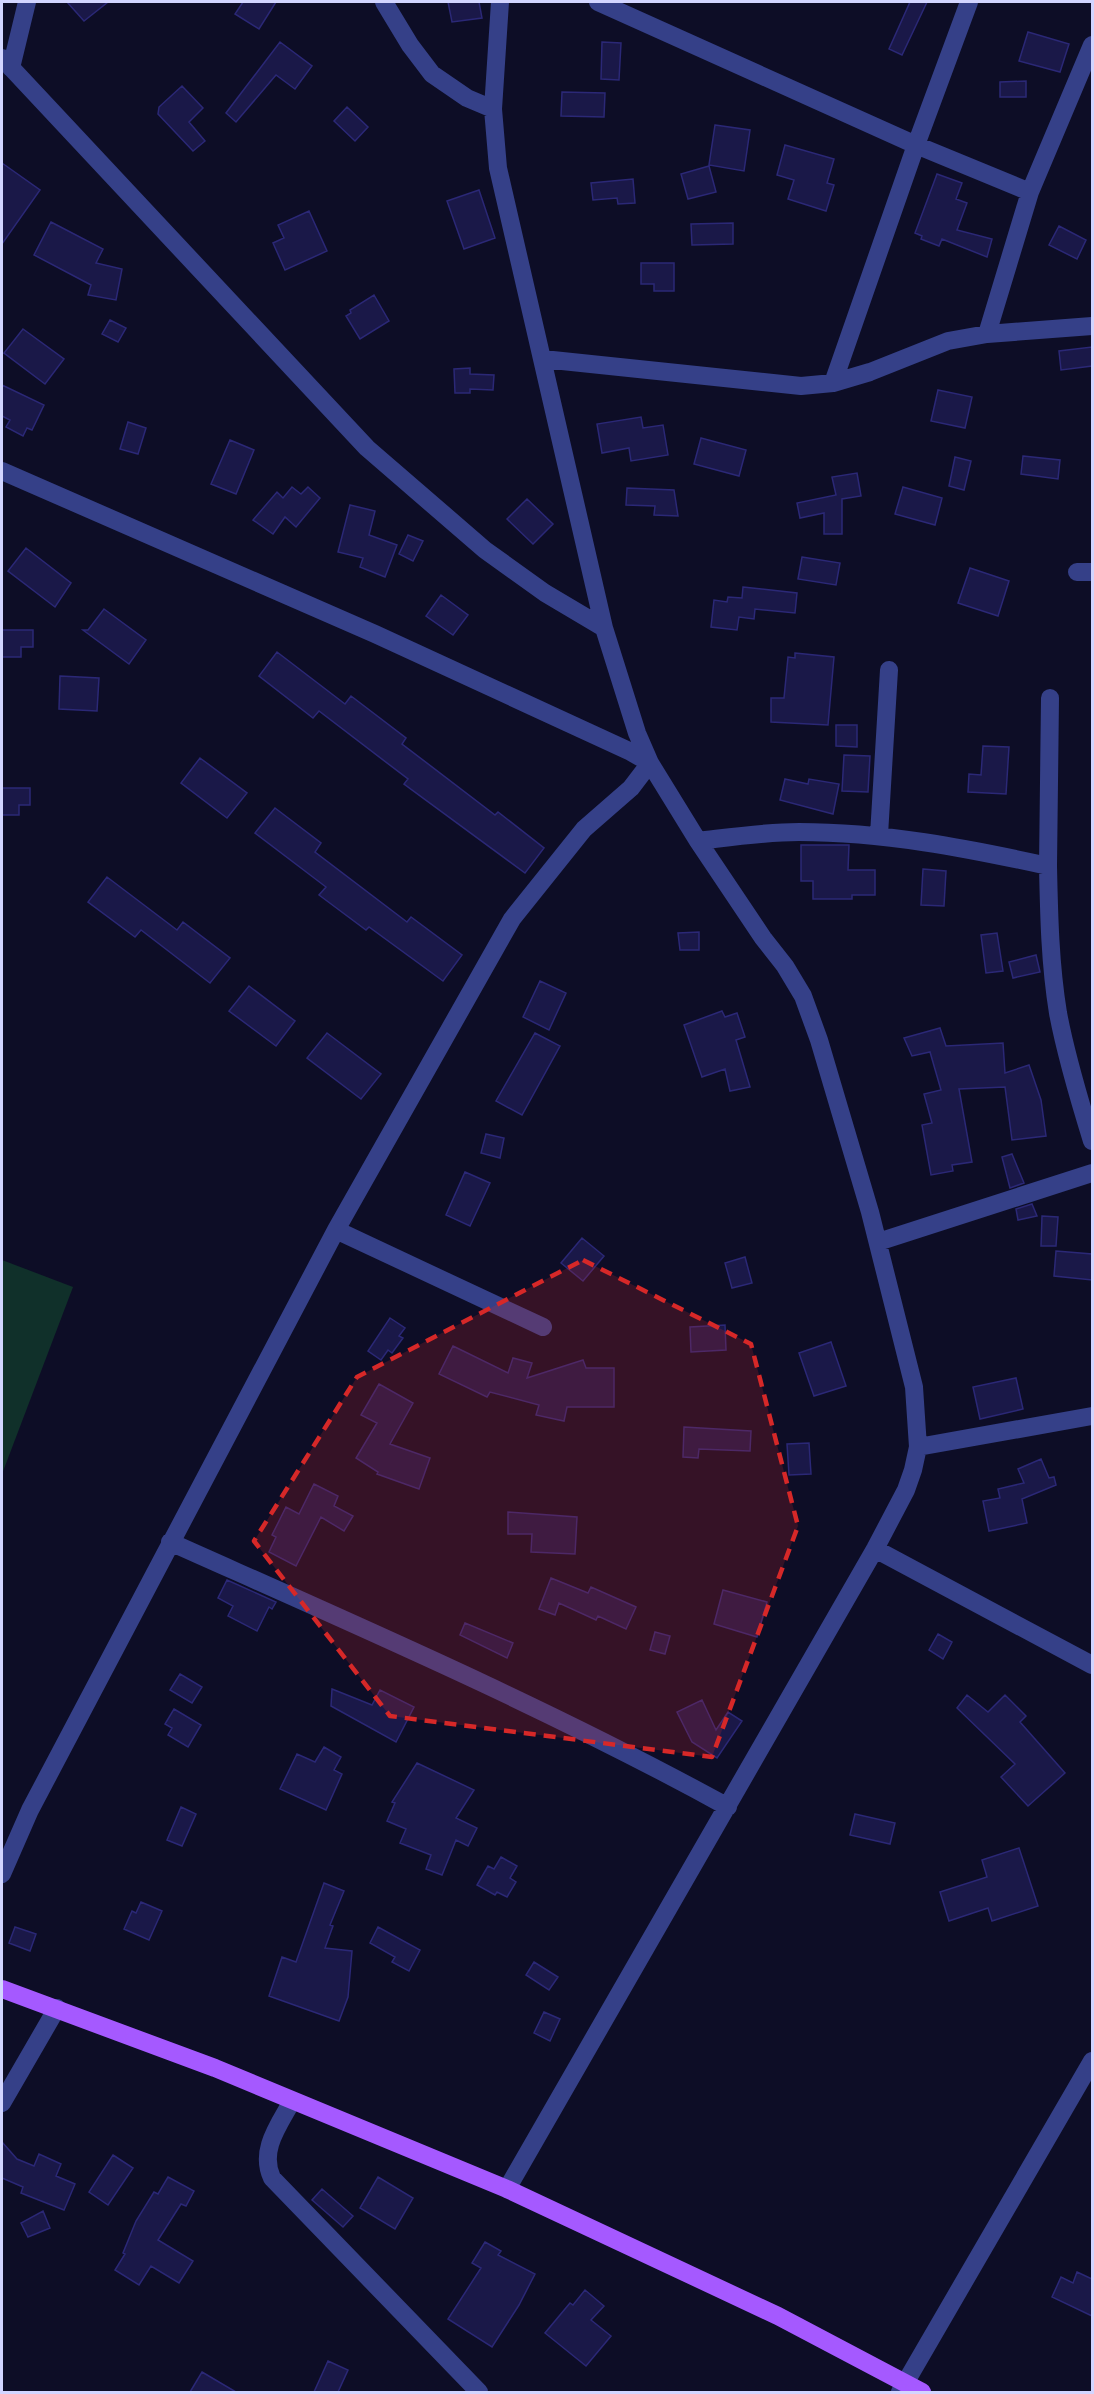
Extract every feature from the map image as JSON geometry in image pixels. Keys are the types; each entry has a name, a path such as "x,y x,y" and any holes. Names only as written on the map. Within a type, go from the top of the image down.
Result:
{"main road":[{"path":"2,1989 215,2068 507,2188 758,2306 909,2390"}],"street":[{"path":"27,2 6,63 367,448 485,550 545,593 604,628"},
{"path":"384,2 410,45 432,74 467,98 493,109"},
{"path":"500,2 493,109 498,168 604,628 637,733 650,763 698,841 763,939 785,966 803,996 819,1040 878,1242 914,1387 918,1447 906,1490 875,1549 507,2188"},
{"path":"598,2 916,145 1030,192"},
{"path":"833,383 916,145 969,2"},
{"path":"987,334 1030,192 1092,45"},
{"path":"543,359 801,386 833,383 870,372 948,341 987,334 1092,326"},
{"path":"2,471 375,634 629,751 650,763"},
{"path":"879,835 889,670"},
{"path":"1050,698 1048,866 1058,1012 1067,1055 1092,1141"},
{"path":"2,1875 30,1810 336,1230 512,919 584,828 631,788 650,763"},
{"path":"698,841 752,834 798,832 879,835 953,846 1048,866"},
{"path":"878,1242 1092,1173"},
{"path":"336,1230 543,1327"},
{"path":"918,1447 1092,1416"},
{"path":"170,1542 462,1674 646,1761 728,1807"},
{"path":"875,1549 1092,1665"},
{"path":"2,2103 57,2008"},
{"path":"909,2390 1092,2061"},
{"path":"292,2101 270,2142 268,2170 272,2178 479,2392"}],"highlighted area":[{"path":"583,1260 751,1344 798,1526 712,1757 390,1716 254,1541 357,1377"}],"green space":[{"path":"2,1260 73,1287 2,1474"}],"building":[{"path":"67,2 108,2 84,21"},
{"path":"243,2 276,2 259,29 235,14"},
{"path":"448,2 479,2 482,18 452,22"},
{"path":"910,2 927,2 902,55 889,49"},
{"path":"1028,32 1069,44 1060,72 1019,61"},
{"path":"280,42 312,66 295,89 276,75 236,122 226,113"},
{"path":"602,42 621,43 619,80 601,79"},
{"path":"1026,81 1026,97 1000,97 1000,82"},
{"path":"182,86 203,108 189,122 205,141 193,151 158,114 159,107"},
{"path":"562,92 605,93 604,117 561,116"},
{"path":"347,107 368,127 355,141 334,121"},
{"path":"715,125 750,130 744,171 709,165"},
{"path":"785,145 834,159 827,183 834,185 826,211 788,199 794,180 777,175"},
{"path":"2,163 40,190 2,244"},
{"path":"709,166 716,192 688,199 681,174"},
{"path":"937,174 962,183 956,199 967,203 957,230 992,239 987,257 942,239 939,246 921,239 922,236 915,233"},
{"path":"633,179 635,203 618,204 617,198 593,200 591,183"},
{"path":"479,190 495,238 464,249 447,201"},
{"path":"309,211 327,251 285,270 273,243 284,238 278,225"},
{"path":"51,222 103,249 96,263 122,269 116,300 88,295 91,285 34,255"},
{"path":"733,223 733,244 692,245 691,224"},
{"path":"1059,226 1086,240 1077,259 1049,245"},
{"path":"641,263 674,263 674,291 654,291 654,284 641,284"},
{"path":"374,295 389,321 360,339 346,316 351,313 350,310"},
{"path":"110,320 126,328 118,342 102,334"},
{"path":"23,329 64,359 45,384 4,353"},
{"path":"1092,347 1092,366 1061,370 1059,351"},
{"path":"470,368 470,374 494,375 493,390 470,389 470,393 455,393 454,369"},
{"path":"2,385 44,405 32,430 27,428 23,436 6,427 10,420 2,416"},
{"path":"938,390 972,397 965,428 931,421"},
{"path":"641,417 643,428 663,425 668,455 631,461 629,448 602,453 597,424"},
{"path":"128,422 146,428 138,454 120,449"},
{"path":"701,438 746,450 739,476 694,464"},
{"path":"230,440 254,450 236,494 211,484"},
{"path":"1023,456 1060,460 1058,479 1021,474"},
{"path":"955,457 971,461 964,490 949,486"},
{"path":"857,473 861,496 842,499 842,534 824,534 824,513 800,518 797,503 836,495 832,477"},
{"path":"292,487 301,494 308,487 320,498 296,527 285,517 273,534 253,520 277,492 283,498"},
{"path":"903,487 942,498 935,525 895,514"},
{"path":"627,488 674,490 678,516 654,515 655,506 626,505"},
{"path":"527,499 553,524 533,544 507,519"},
{"path":"350,505 375,511 369,535 397,545 385,577 360,567 363,558 338,552"},
{"path":"408,535 423,541 413,561 399,554"},
{"path":"26,548 71,583 55,607 8,571"},
{"path":"802,557 840,563 836,585 798,579"},
{"path":"970,568 1009,581 998,616 958,603"},
{"path":"743,587 797,593 795,613 755,609 754,619 739,617 737,630 711,627 714,600 727,602 728,597 742,598"},
{"path":"441,595 468,615 453,635 426,616"},
{"path":"104,609 146,640 129,664 83,630 88,630"},
{"path":"2,630 33,630 33,647 21,647 21,657 2,657"},
{"path":"277,652 345,704 351,696 406,738 402,744 495,815 498,812 544,848 525,873 404,784 408,779 319,711 313,718 259,676"},
{"path":"795,653 834,657 828,725 771,722 771,698 784,698 788,657 795,658"},
{"path":"60,676 99,678 97,711 59,709"},
{"path":"836,725 857,725 857,747 836,746"},
{"path":"983,746 1009,747 1006,794 968,792 969,774 981,775"},
{"path":"844,755 870,756 868,792 842,791"},
{"path":"200,758 247,793 227,818 181,783"},
{"path":"785,779 808,784 809,779 839,784 833,814 780,800"},
{"path":"2,788 30,788 30,805 19,805 19,815 2,815"},
{"path":"275,808 321,843 315,852 407,922 411,917 462,955 443,981 369,927 366,930 319,895 326,887 255,833"},
{"path":"801,845 849,845 848,870 875,870 875,895 852,895 852,899 813,899 813,881 801,881"},
{"path":"923,869 946,871 944,906 921,905"},
{"path":"107,877 177,930 183,922 230,958 210,983 141,930 135,937 88,902"},
{"path":"699,932 699,950 680,950 678,933"},
{"path":"997,933 1003,971 986,973 981,935"},
{"path":"1036,955 1040,972 1013,978 1009,962"},
{"path":"540,981 566,993 549,1030 523,1017"},
{"path":"249,986 295,1021 276,1046 229,1011"},
{"path":"722,1011 725,1017 737,1013 745,1037 736,1040 750,1087 730,1091 725,1069 702,1077 684,1025"},
{"path":"940,1028 946,1046 1003,1043 1005,1073 1029,1065 1041,1100 1046,1136 1012,1140 1005,1087 959,1089 972,1162 952,1165 953,1171 931,1175 922,1125 932,1123 924,1094 941,1090 930,1052 912,1056 904,1038"},
{"path":"327,1033 381,1074 361,1099 307,1058"},
{"path":"535,1033 560,1046 522,1115 496,1101"},
{"path":"486,1134 504,1138 500,1158 481,1153"},
{"path":"1012,1154 1024,1183 1010,1188 1002,1157"},
{"path":"465,1172 490,1183 470,1226 446,1215"},
{"path":"1032,1204 1037,1216 1018,1220 1016,1209"},
{"path":"1042,1216 1058,1217 1056,1246 1041,1246"},
{"path":"582,1238 604,1256 583,1281 561,1263"},
{"path":"1056,1251 1092,1254 1092,1280 1054,1276"},
{"path":"745,1257 752,1283 732,1288 725,1263"},
{"path":"390,1318 405,1328 399,1336 403,1338 392,1353 388,1350 381,1360 368,1351"},
{"path":"725,1325 726,1350 691,1352 690,1327"},
{"path":"831,1342 846,1386 814,1396 799,1353"},
{"path":"453,1346 508,1373 513,1358 532,1363 527,1378 583,1360 586,1368 614,1368 614,1407 567,1407 564,1421 536,1415 539,1405 490,1392 487,1397 439,1374"},
{"path":"1016,1378 1023,1409 980,1419 973,1387"},
{"path":"379,1384 413,1403 390,1444 430,1458 419,1489 377,1474 378,1472 356,1458 377,1423 361,1415"},
{"path":"684,1427 751,1431 750,1451 699,1449 698,1458 683,1457"},
{"path":"809,1443 811,1474 789,1475 787,1444"},
{"path":"1041,1459 1049,1478 1054,1477 1056,1485 1022,1499 1027,1523 989,1531 983,1501 1000,1498 998,1489 1024,1483 1018,1469"},
{"path":"314,1484 338,1496 334,1506 353,1516 344,1531 321,1517 296,1566 269,1552 276,1537 272,1535 286,1507 299,1514"},
{"path":"508,1512 577,1517 575,1554 531,1552 532,1534 508,1534"},
{"path":"551,1578 588,1593 591,1587 636,1607 626,1629 598,1616 596,1620 559,1603 555,1615 539,1609"},
{"path":"227,1580 276,1602 272,1609 269,1607 257,1631 228,1616 233,1606 218,1598"},
{"path":"723,1590 767,1602 757,1637 714,1624"},
{"path":"465,1623 513,1643 507,1658 460,1635"},
{"path":"655,1632 670,1636 665,1654 650,1650"},
{"path":"938,1634 952,1642 943,1659 929,1650"},
{"path":"180,1674 202,1687 192,1703 170,1690"},
{"path":"332,1689 372,1705 380,1690 414,1707 396,1742 331,1706"},
{"path":"967,1695 988,1712 1005,1695 1026,1716 1020,1722 1065,1773 1028,1806 1001,1777 1015,1764 957,1708"},
{"path":"702,1700 716,1730 728,1712 742,1721 717,1758 692,1742 677,1712"},
{"path":"174,1709 201,1725 188,1747 168,1735 172,1728 165,1724"},
{"path":"324,1747 341,1757 334,1770 342,1774 326,1810 280,1789 297,1754 315,1762"},
{"path":"417,1763 474,1790 456,1818 477,1828 468,1846 456,1840 442,1875 426,1869 431,1855 400,1843 406,1829 387,1821 395,1803 392,1802"},
{"path":"181,1807 196,1814 182,1846 167,1840"},
{"path":"855,1814 895,1823 890,1844 850,1835"},
{"path":"1019,1848 1038,1906 992,1921 988,1908 949,1921 940,1892 987,1877 982,1860"},
{"path":"501,1857 517,1866 510,1878 516,1882 507,1897 497,1892 495,1895 477,1885 488,1866 494,1869"},
{"path":"324,1883 344,1891 330,1925 333,1926 325,1948 352,1951 348,1997 339,2021 269,1996 282,1957 296,1962"},
{"path":"141,1902 162,1911 149,1940 124,1929 132,1911 136,1913"},
{"path":"15,1927 36,1934 30,1951 9,1943"},
{"path":"378,1927 420,1950 409,1971 392,1962 395,1957 370,1943"},
{"path":"534,1962 558,1977 549,1990 526,1975"},
{"path":"544,2012 560,2019 550,2041 534,2033"},
{"path":"2,2142 17,2159 34,2166 39,2154 61,2164 56,2176 75,2184 64,2210 21,2193 23,2187 2,2178"},
{"path":"113,2155 133,2168 108,2205 89,2192"},
{"path":"168,2177 194,2191 186,2206 181,2204 158,2240 193,2261 179,2283 151,2266 139,2285 115,2270 125,2254 123,2253 136,2221 154,2192 158,2194"},
{"path":"378,2177 413,2198 395,2229 360,2208"},
{"path":"322,2189 353,2216 343,2227 312,2200"},
{"path":"43,2211 50,2228 28,2237 21,2223"},
{"path":"485,2242 501,2251 498,2255 535,2274 519,2305 492,2347 448,2319 481,2268 472,2263"},
{"path":"1077,2272 1092,2279 1092,2316 1052,2297 1061,2277 1073,2283"},
{"path":"585,2290 604,2306 591,2320 611,2336 586,2366 545,2333 570,2303 573,2305"},
{"path":"328,2361 348,2370 338,2392 314,2392"},
{"path":"202,2372 236,2392 190,2392"}]}
